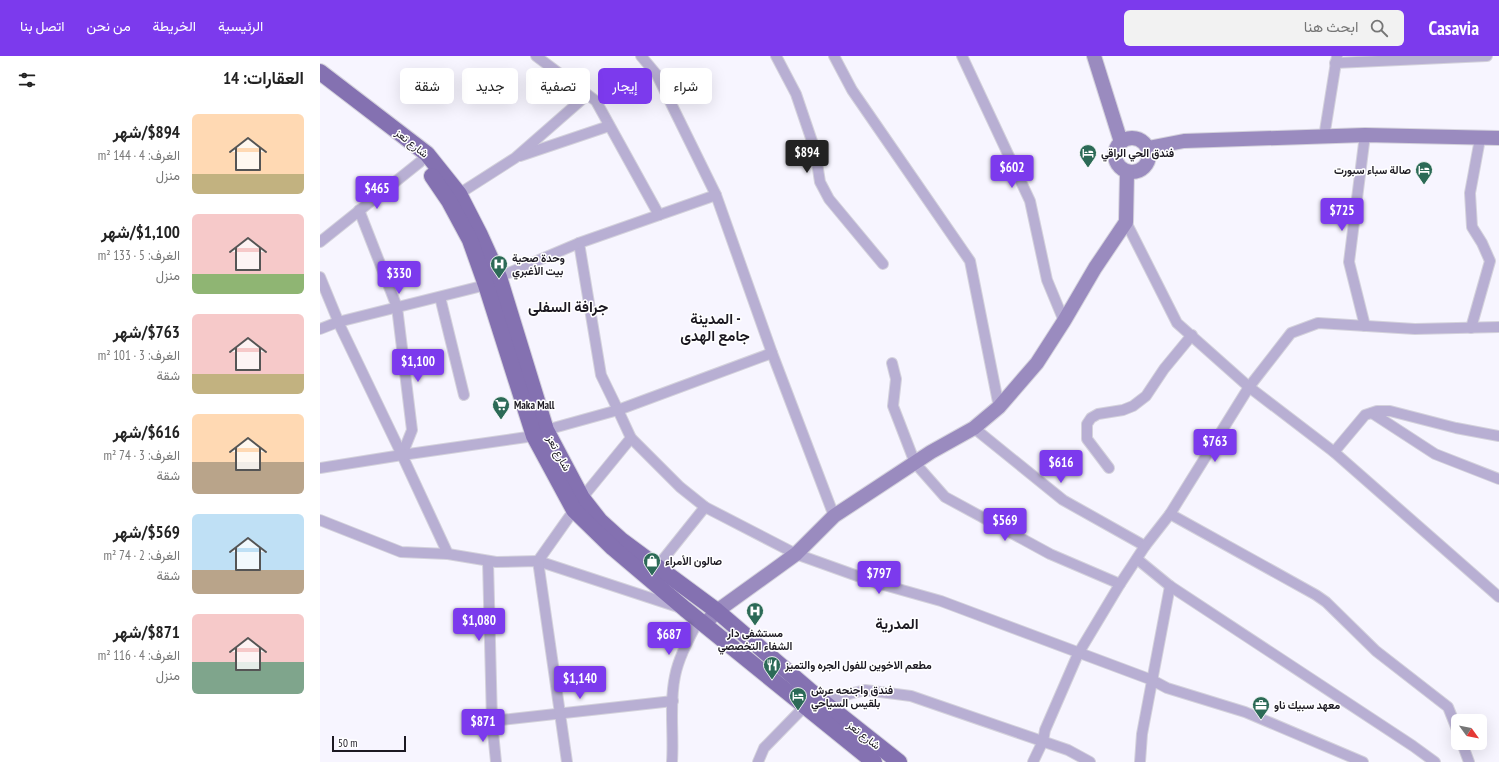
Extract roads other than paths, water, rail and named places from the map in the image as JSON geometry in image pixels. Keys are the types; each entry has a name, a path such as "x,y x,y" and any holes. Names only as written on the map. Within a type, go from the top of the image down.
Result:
{"main road":[{"path":"1094,56 1120,142"},
{"name":"شارع تعز","path":"320,72 428,154 454,197 470,240 492,281 540,433 578,504 613,548 874,762"},
{"name":"شارع تعز","path":"320,86 420,162 454,197"},
{"path":"1148,148 1184,141 1365,135 1499,138"},
{"path":"1130,138 1140,140 1148,148 1149,156 1146,166 1137,171 1127,172 1120,167 1115,159 1116,150 1120,142 1130,138"},
{"path":"702,622 796,554 834,516 915,463 974,428 999,407 1037,362 1064,321 1095,268 1126,222 1127,172"},
{"name":"شارع تعز","path":"578,504 621,540 717,611 822,701 899,762"}],"street":[{"path":"536,56 552,68"},
{"path":"641,56 657,75 716,195 772,353 834,516"},
{"path":"776,56 796,94 815,150 820,182 834,205 883,264"},
{"path":"834,56 852,90 970,261 999,407"},
{"path":"962,56 1030,201 1047,280 1064,321"},
{"path":"1324,137 1336,60 1487,56"},
{"path":"590,97 596,101 659,215"},
{"path":"454,197 515,158 577,104"},
{"path":"515,158 609,126"},
{"path":"1365,135 1349,262 1365,326"},
{"path":"1471,328 1490,261 1482,243 1472,227 1470,193 1480,138"},
{"path":"320,242 420,162"},
{"path":"320,329 338,322 440,297 492,281 579,243 716,195"},
{"path":"359,210 397,307 412,430 402,455"},
{"path":"1126,222 1177,322 1249,387 1334,452 1499,597"},
{"path":"579,243 602,375 631,438 680,487 704,507 796,554 877,583 941,601 1078,654 1152,680 1167,688 1245,712 1363,762"},
{"path":"320,277 338,322 448,554"},
{"path":"440,297 464,395"},
{"path":"1033,762 1043,741 1045,730 1078,654 1120,584 1145,546 1170,514 1249,387 1291,333 1318,324 1416,329 1499,327"},
{"path":"1109,468 1087,439 1087,424 1091,418 1098,414 1123,410 1133,406 1146,396 1164,369 1192,336"},
{"path":"320,468 540,433 618,410 772,353"},
{"path":"892,363 896,379 893,406 915,463 945,497 1050,554 1120,584"},
{"path":"1334,452 1365,415 1377,411 1390,411 1456,428 1499,436"},
{"path":"1372,413 1436,454 1499,479"},
{"path":"974,428 1063,500 1145,546"},
{"path":"567,762 538,561 578,504 631,438"},
{"path":"657,567 704,507"},
{"path":"1170,514 1326,602 1376,652 1448,707 1451,714"},
{"path":"320,520 401,552 448,554 496,562 538,561 686,609"},
{"path":"1137,559 1170,586 1435,762"},
{"path":"488,561 492,722 496,762"},
{"path":"1140,762 1142,734 1170,586"},
{"path":"672,762 675,677 680,658 702,622"},
{"path":"822,701 865,690 911,696 1068,750 1090,762"},
{"path":"492,722 673,701"},
{"path":"758,762 764,748 805,706"},
{"path":"1465,750 1469,762"}],"place":[{"name":"فندق الحي الراقي","path":"1088,168"},
{"name":"صالة سباء سبورت","path":"1424,185"},
{"name":"وحدة صحية بيت الأغبري","path":"499,279"},
{"name":"Maka Mall","path":"501,420"},
{"name":"صالون الأمراء","path":"652,576"},
{"name":"مستشفى دار الشفاء التخصصي","path":"755,626"},
{"name":"مطعم الاخوين للفول الجره والتميز","path":"772,680"},
{"name":"فندق واجنحه عرش بلقيس السياحي","path":"798,711"},
{"name":"معهد سبيك ناو","path":"1261,720"}],"district":[{"name":"جرافة السفلى","path":"568,307"},
{"name":"المدينة - جامع الهدى","path":"715,328"},
{"name":"المدرية","path":"897,624"}]}
